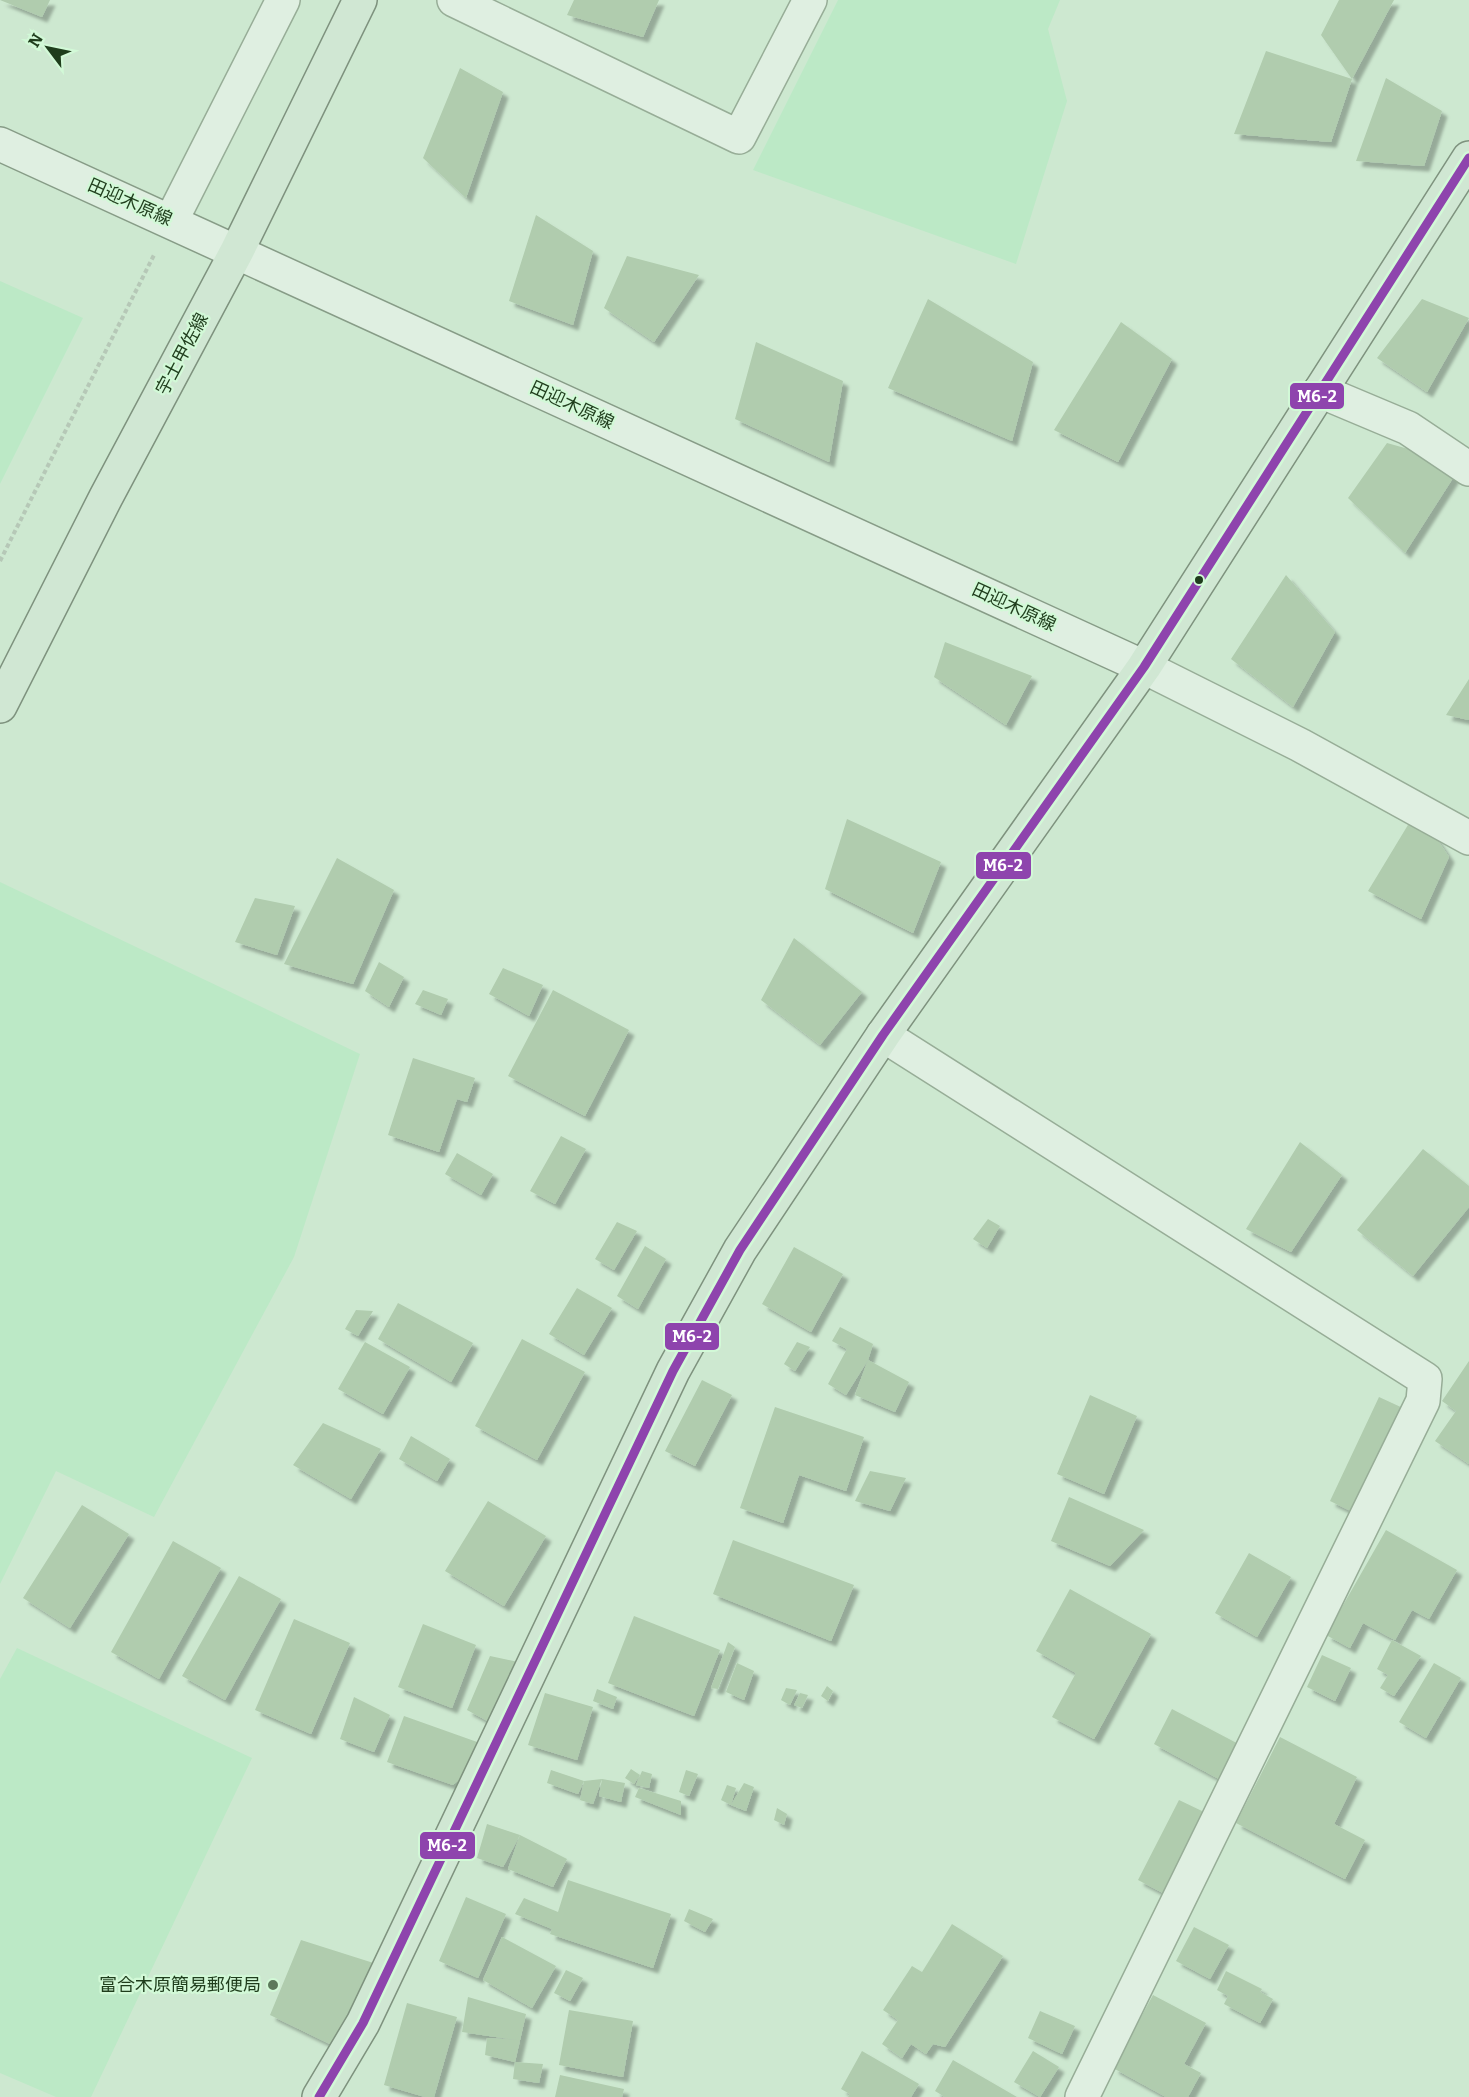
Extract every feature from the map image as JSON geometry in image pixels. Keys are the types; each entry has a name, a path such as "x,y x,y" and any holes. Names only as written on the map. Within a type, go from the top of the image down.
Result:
{"main road":[{"name":"宇土甲佐線","path":"0,706 106,497 237,251 360,0"},
{"path":"319,2097 363,2023 673,1371 740,1250 883,1035 1144,667 1469,158"}],"street":[{"path":"171,220 283,0"},
{"path":"454,0 739,137 810,0"},
{"name":"田迎木原線","path":"0,144 171,220 1144,667 1300,745 1469,838"},
{"path":"1320,391 1408,428 1469,469"},
{"path":"883,1035 1425,1379 1423,1401 1082,2097"}],"path":[{"path":"0,561 171,220"}],"green space":[{"path":"838,0 1060,0 1048,29 1067,101 1016,264 753,170"},
{"path":"0,281 83,318 0,484"},
{"path":"0,882 360,1054 294,1257 154,1517 56,1471 0,1584"},
{"path":"17,1648 252,1758 91,2097 56,2097 0,2073 0,1679"}],"building":[{"path":"0,0 50,0 42,17"},
{"path":"574,0 659,0 643,37 567,15"},
{"path":"1339,0 1394,0 1352,79 1321,35"},
{"path":"1266,51 1352,79 1331,142 1234,134"},
{"path":"460,68 503,92 466,198 423,158"},
{"path":"1386,78 1442,111 1424,166 1356,161"},
{"path":"536,215 593,251 573,325 509,301"},
{"path":"627,256 699,275 654,342 604,308"},
{"path":"928,299 1033,362 1012,441 888,388"},
{"path":"1422,299 1469,318 1427,392 1377,358"},
{"path":"1121,322 1172,359 1118,462 1054,430"},
{"path":"756,342 843,381 829,462 735,419"},
{"path":"1387,443 1462,464 1405,553 1348,498"},
{"path":"1286,575 1335,632 1293,707 1231,659"},
{"path":"945,642 1032,676 1006,725 934,677"},
{"path":"1469,679 1469,720 1446,715"},
{"path":"1417,810 1449,857 1421,919 1368,891"},
{"path":"847,819 941,862 913,933 825,889"},
{"path":"337,858 394,890 353,984 284,964"},
{"path":"255,898 295,906 277,955 235,942"},
{"path":"794,938 862,992 820,1045 761,1000"},
{"path":"379,962 404,977 389,1007 365,991"},
{"path":"503,968 543,985 529,1016 489,994"},
{"path":"423,990 448,999 441,1015 415,1004"},
{"path":"553,990 629,1030 585,1116 508,1076"},
{"path":"413,1058 475,1078 467,1102 457,1099 439,1152 388,1135"},
{"path":"561,1136 586,1149 555,1204 530,1191"},
{"path":"1300,1142 1342,1175 1291,1252 1246,1229"},
{"path":"1423,1149 1469,1186 1469,1207 1413,1276 1357,1230"},
{"path":"457,1153 493,1174 481,1195 445,1174"},
{"path":"988,1219 1000,1226 987,1248 973,1239"},
{"path":"617,1222 637,1231 614,1270 595,1259"},
{"path":"645,1246 666,1259 638,1309 617,1296"},
{"path":"794,1247 843,1274 811,1332 762,1304"},
{"path":"577,1288 612,1308 584,1355 549,1334"},
{"path":"398,1303 473,1343 451,1382 378,1339"},
{"path":"356,1310 373,1311 358,1336 345,1329"},
{"path":"840,1327 873,1344 868,1360 846,1395 828,1384 847,1349 832,1341"},
{"path":"522,1339 585,1372 537,1460 475,1426"},
{"path":"365,1342 410,1367 383,1414 338,1389"},
{"path":"797,1342 810,1347 795,1371 784,1364"},
{"path":"868,1360 909,1382 895,1412 855,1395"},
{"path":"1469,1361 1469,1464 1435,1441 1456,1411 1442,1401"},
{"path":"702,1380 732,1395 695,1466 665,1451"},
{"path":"1090,1395 1137,1416 1104,1494 1057,1474"},
{"path":"1379,1397 1405,1409 1357,1514 1330,1501"},
{"path":"775,1407 864,1437 846,1491 799,1475 783,1523 740,1508"},
{"path":"323,1423 381,1449 351,1499 293,1465"},
{"path":"411,1436 450,1459 437,1481 399,1459"},
{"path":"870,1471 906,1478 890,1511 855,1501"},
{"path":"1069,1497 1144,1530 1110,1566 1051,1541"},
{"path":"488,1501 546,1536 504,1606 445,1571"},
{"path":"82,1505 129,1534 70,1628 23,1598"},
{"path":"1386,1530 1457,1570 1429,1619 1412,1610 1395,1640 1363,1623 1350,1648 1326,1635"},
{"path":"733,1540 854,1585 831,1641 713,1594"},
{"path":"173,1541 221,1568 159,1679 111,1652"},
{"path":"1249,1553 1291,1577 1257,1637 1215,1613"},
{"path":"239,1576 281,1599 225,1700 182,1676"},
{"path":"1070,1589 1151,1634 1094,1739 1052,1717 1076,1673 1036,1651"},
{"path":"634,1616 720,1650 694,1716 608,1683"},
{"path":"294,1619 350,1643 311,1734 255,1710"},
{"path":"423,1624 476,1645 452,1708 398,1687"},
{"path":"1392,1640 1421,1656 1394,1696 1380,1688 1388,1675 1377,1669"},
{"path":"728,1642 735,1647 718,1689 711,1688"},
{"path":"1322,1655 1351,1668 1335,1701 1307,1687"},
{"path":"490,1656 523,1663 495,1725 467,1710"},
{"path":"737,1663 754,1671 744,1700 726,1692"},
{"path":"1434,1663 1461,1678 1426,1738 1399,1722"},
{"path":"827,1686 833,1691 828,1701 821,1696"},
{"path":"786,1688 797,1690 790,1705 781,1700"},
{"path":"597,1689 617,1697 613,1709 593,1701"},
{"path":"545,1693 593,1707 577,1760 528,1745"},
{"path":"800,1693 808,1695 802,1708 794,1705"},
{"path":"354,1697 390,1715 374,1752 340,1739"},
{"path":"1172,1709 1248,1749 1230,1785 1154,1744"},
{"path":"404,1716 494,1748 453,1785 387,1762"},
{"path":"1280,1737 1357,1777 1334,1824 1365,1840 1345,1879 1236,1823"},
{"path":"631,1769 640,1775 634,1784 625,1778"},
{"path":"551,1770 584,1781 578,1794 547,1783"},
{"path":"686,1770 698,1774 689,1796 679,1792"},
{"path":"642,1771 652,1774 649,1788 636,1785"},
{"path":"602,1779 625,1783 621,1802 599,1796"},
{"path":"602,1779 593,1804 580,1800 584,1781"},
{"path":"744,1783 754,1787 746,1811 731,1805"},
{"path":"727,1785 736,1788 731,1805 721,1800"},
{"path":"639,1788 681,1801 681,1815 635,1797"},
{"path":"1179,1800 1204,1812 1163,1893 1138,1880"},
{"path":"777,1808 787,1814 784,1825 774,1820"},
{"path":"487,1824 520,1835 503,1867 477,1858"},
{"path":"520,1835 567,1859 553,1887 508,1869"},
{"path":"568,1880 671,1914 653,1968 550,1934 552,1929 515,1914 524,1898 558,1912"},
{"path":"466,1897 506,1914 478,1978 439,1961"},
{"path":"689,1909 713,1919 705,1932 684,1921"},
{"path":"952,1924 1003,1956 945,2047 933,2044 926,2054 911,2044 902,2058 882,2044 898,2020 883,2010 912,1966 922,1972"},
{"path":"1194,1927 1229,1945 1210,1979 1176,1961"},
{"path":"502,1937 556,1966 532,2008 483,1980"},
{"path":"301,1940 383,1966 334,2046 270,2015"},
{"path":"566,1970 583,1978 570,2001 554,1993"},
{"path":"1226,1971 1262,1989 1260,1992 1273,1999 1260,2023 1224,2004 1228,1996 1217,1990"},
{"path":"1153,1995 1206,2023 1184,2064 1201,2073 1188,2097 1166,2097 1113,2068"},
{"path":"468,1997 526,2014 515,2062 485,2055 487,2038 517,2040 462,2032"},
{"path":"407,2003 457,2017 434,2097 425,2097 384,2085"},
{"path":"569,2010 633,2021 623,2077 559,2065"},
{"path":"1040,2011 1075,2026 1062,2054 1028,2038"},
{"path":"862,2051 919,2084 911,2097 848,2097 850,2094 841,2089"},
{"path":"1033,2051 1059,2067 1040,2097 1014,2082"},
{"path":"953,2060 1017,2097 945,2097 935,2091"},
{"path":"515,2062 543,2064 539,2083 513,2079"},
{"path":"560,2075 624,2089 622,2097 555,2097"}],"transit line":[{"name":"M6-2","path":"319,2097 363,2023 673,1371 740,1250 883,1035 1144,667 1469,158"}],"place":[{"name":"富合木原簡易郵便局","path":"273,1985"}]}
